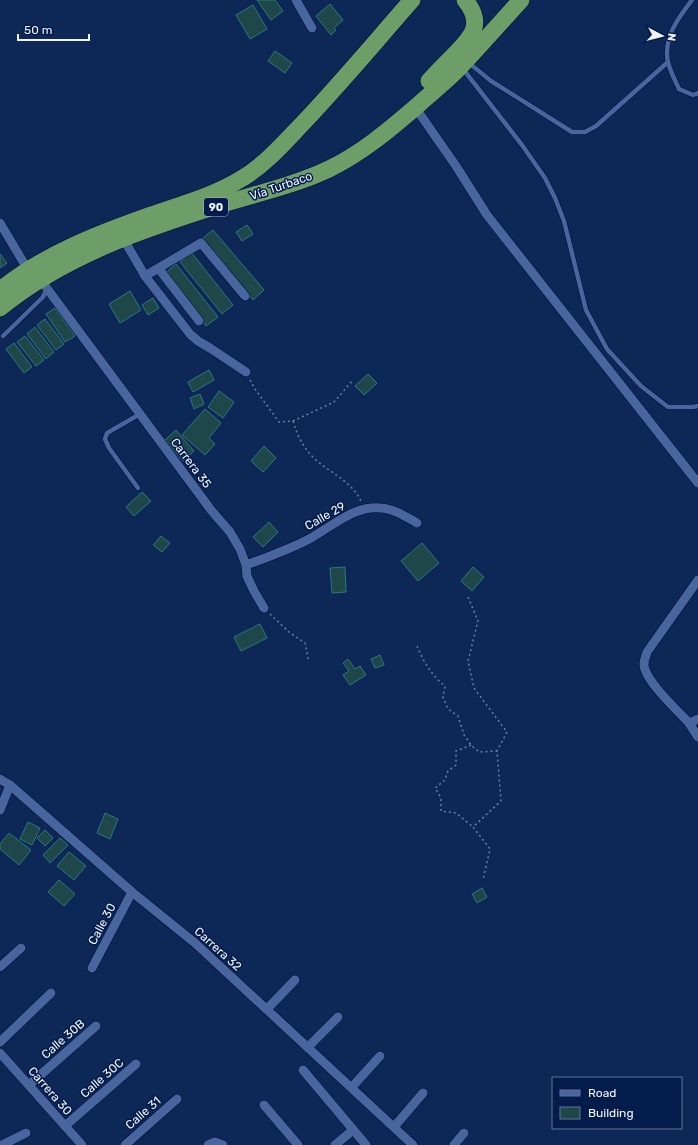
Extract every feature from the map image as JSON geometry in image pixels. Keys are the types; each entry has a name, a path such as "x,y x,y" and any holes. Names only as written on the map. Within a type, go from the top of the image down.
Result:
{"highway":[{"name":"Vía Turbaco","path":"0,290 38,279 64,250 92,236 218,192 260,167 320,105 412,0"},
{"path":"320,105 337,100 422,0"},
{"path":"389,130 401,109 468,41 474,30 475,21 471,7 465,0"},
{"name":"Vía Turbaco","path":"0,308 38,279 71,261 123,238 222,204 294,183 329,168 363,150 415,108 463,63 521,0"}],"street":[{"path":"296,0 312,28"},
{"path":"415,108 456,166 487,215 698,484"},
{"name":"Carrera 35","path":"0,223 38,279 211,510 230,532 240,549 246,565 247,576 254,592 264,608"},
{"path":"123,238 145,276 190,334 198,341 246,372"},
{"path":"145,276 201,243 245,296"},
{"path":"159,269 199,321"},
{"name":"Calle 29","path":"246,565 267,558 310,539 358,510 372,508 393,510 417,523"},
{"path":"698,580 647,652 644,664 646,673 658,690 694,721 698,737"},
{"name":"Carrera 32","path":"0,779 10,785 132,892 195,943 414,1145"},
{"path":"0,810 10,785"},
{"name":"Calle 30","path":"92,968 132,892"},
{"path":"0,967 21,948"},
{"path":"267,1009 295,980"},
{"path":"0,1042 51,993"},
{"path":"308,1047 338,1017"},
{"name":"Calle 30B","path":"29,1085 96,1026"},
{"name":"Carrera 30","path":"0,1053 82,1145"},
{"path":"352,1087 380,1056"},
{"name":"Calle 30C","path":"65,1126 136,1064"},
{"path":"303,1070 366,1145"},
{"path":"394,1127 423,1093"},
{"name":"Calle 31","path":"125,1145 177,1099"},
{"path":"264,1105 298,1145"},
{"path":"334,1145 353,1130"},
{"path":"2,1145 26,1133"},
{"path":"454,1145 464,1133"}],"lane":[{"path":"692,0 678,18 668,40 668,62 679,89 693,95 698,93"},
{"path":"463,63 572,132 585,132 596,126 668,62"},
{"path":"463,63 545,178 564,221 586,310 607,349 641,386 668,407 698,406"},
{"path":"3,336 43,297 38,279"},
{"path":"138,488 109,448 105,439 107,433 140,414"}],"path":[{"path":"246,372 255,389 279,422 293,421 334,402 353,380"},
{"path":"293,421 300,442 316,460 351,487 361,499 364,509"},
{"path":"468,597 478,621 468,661 474,688 507,732 497,751 501,801 473,828"},
{"path":"264,608 289,632 305,643 309,662"},
{"path":"417,646 421,656 437,680 444,686 443,697 448,709 458,716 464,735 471,745 479,752 497,751"},
{"path":"471,745 456,752 456,765 448,771 445,780 435,788 441,798 441,811 456,813 473,828 490,849 483,880"}],"building":[{"path":"257,0 275,0 283,11 271,20"},
{"path":"330,4 343,20 334,28 336,30 331,35 316,16"},
{"path":"253,5 267,29 250,39 236,15"},
{"path":"275,51 292,63 285,73 268,61"},
{"path":"247,225 253,234 242,241 236,232"},
{"path":"213,230 264,290 253,300 202,239"},
{"path":"191,252 233,305 222,314 180,262"},
{"path":"0,254 7,263 0,268"},
{"path":"176,264 218,317 206,326 164,274"},
{"path":"130,291 141,310 120,323 109,304"},
{"path":"153,298 159,308 148,315 142,305"},
{"path":"55,308 75,336 65,342 46,314"},
{"path":"45,319 64,344 56,350 37,325"},
{"path":"35,327 54,352 46,359 27,334"},
{"path":"25,336 44,360 36,366 17,342"},
{"path":"14,343 32,367 24,373 6,349"},
{"path":"209,370 214,380 193,392 188,382"},
{"path":"368,374 377,383 364,395 355,386"},
{"path":"219,391 234,402 223,418 208,407"},
{"path":"200,394 204,404 194,409 190,398"},
{"path":"205,409 221,423 209,438 215,444 205,455 182,435"},
{"path":"176,430 194,451 183,461 165,440"},
{"path":"264,446 276,458 263,472 251,461"},
{"path":"142,492 151,501 134,516 126,507"},
{"path":"269,522 278,532 263,547 253,537"},
{"path":"161,536 170,543 162,552 153,545"},
{"path":"422,543 439,563 418,581 401,561"},
{"path":"345,567 346,592 332,593 330,568"},
{"path":"473,567 484,577 472,591 461,581"},
{"path":"260,624 267,638 241,651 234,637"},
{"path":"380,655 384,665 375,668 371,659"},
{"path":"348,659 355,669 360,666 366,675 350,685 343,675 349,671 343,663"},
{"path":"105,813 118,819 110,839 97,833"},
{"path":"28,822 40,828 32,845 20,839"},
{"path":"45,830 53,838 45,846 37,838"},
{"path":"9,833 31,850 19,865 0,849 0,844"},
{"path":"60,838 68,845 50,863 43,855"},
{"path":"69,852 86,866 74,880 57,866"},
{"path":"59,880 75,894 64,906 48,892"},
{"path":"482,888 487,897 477,903 472,894"}]}
